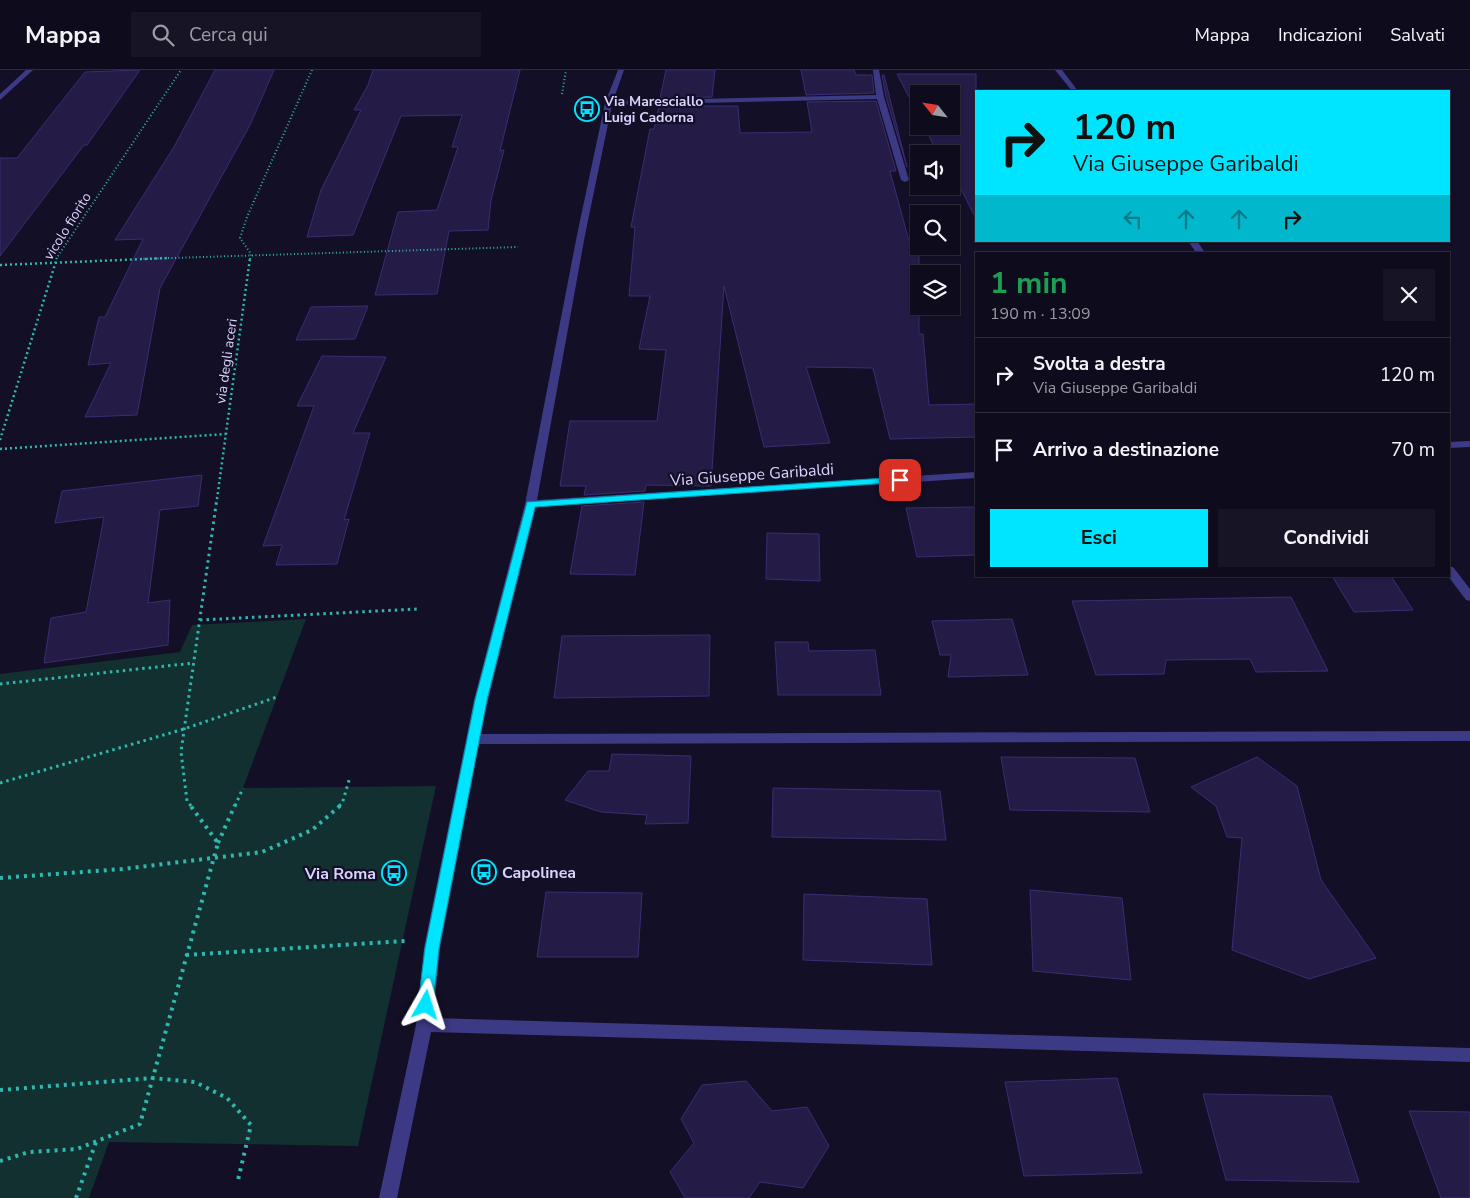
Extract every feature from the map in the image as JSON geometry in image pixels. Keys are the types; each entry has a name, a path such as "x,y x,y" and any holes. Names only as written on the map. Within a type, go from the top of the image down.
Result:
{"street":[{"path":"0,98 30,70"},
{"path":"388,1198 424,1024 434,939 481,700 531,504 581,235 609,103 621,70"},
{"path":"876,70 880,97 905,180"},
{"path":"1058,70 1074,90"},
{"path":"609,103 880,97"},
{"path":"1193,242 1200,252"},
{"path":"1450,445 1470,444"},
{"name":"Via Giuseppe Garibaldi","path":"531,504 975,475"},
{"path":"1450,571 1470,597"},
{"path":"474,739 1470,736"},
{"path":"424,1024 1470,1054"}],"path":[{"name":"vicolo fiorito","path":"0,440 54,262 181,70"},
{"path":"251,254 240,238 247,217 312,70"},
{"path":"562,94 566,70"},
{"path":"0,265 251,254 518,247"},
{"name":"via degli aceri","path":"218,843 187,800 181,752 251,254"},
{"path":"0,449 226,434"},
{"path":"200,620 417,609"},
{"path":"0,684 194,663"},
{"path":"0,783 184,729 277,698"},
{"path":"0,878 123,869 262,852 312,830 342,804 350,777"},
{"path":"0,1161 29,1152 77,1149 140,1124 213,858 243,788"},
{"path":"186,955 434,939"},
{"path":"0,1090 153,1078 195,1082 227,1098 250,1125 238,1180"},
{"path":"76,1198 96,1142"}],"green space":[{"path":"306,619 243,788 436,786 358,1146 109,1142 89,1198 0,1198 0,674 180,652 192,625"}],"building":[{"path":"140,70 87,145 84,145 0,256 0,158 17,158 85,72"},
{"path":"215,70 274,70 250,125 160,288 137,415 85,417 111,363 88,365 99,317 105,317 143,239 115,240 174,147"},
{"path":"373,70 520,70 500,151 504,150 491,200 488,230 449,231 437,294 375,295 398,212 437,210 458,147 452,147 462,115 401,116 353,235 307,237 321,190 361,110 354,110 368,85"},
{"path":"666,70 715,70 712,97 660,98"},
{"path":"801,70 854,70 856,75 872,75 874,93 806,95"},
{"path":"897,74 976,74 975,217 960,187 960,145 934,145 928,135 960,135 960,85 910,85 910,99"},
{"path":"882,75 884,75 907,167 886,97"},
{"path":"876,101 896,171 890,171 910,241 910,255 919,255 919,265 910,265 910,315 919,315 919,334 923,334 929,405 975,404 975,437 890,439 873,368 806,367 830,443 764,447 724,286 711,486 646,485 645,491 584,495 586,486 560,486 570,421 657,421 666,350 639,349 650,296 629,296 635,227 631,227 650,129 654,129 659,106 738,106 740,133 812,132 807,102"},
{"path":"368,306 355,339 296,340 311,307"},
{"path":"322,356 386,357 353,433 370,433 344,520 349,519 337,564 276,565 282,545 263,546 314,406 297,406"},
{"path":"202,475 198,506 160,510 148,603 170,600 168,645 44,663 51,618 86,612 104,517 55,523 62,491"},
{"path":"644,502 635,575 570,574 582,506"},
{"path":"975,507 975,555 917,557 906,508"},
{"path":"767,533 819,534 820,581 766,579"},
{"path":"1333,577 1392,577 1413,610 1354,612"},
{"path":"1291,597 1328,671 1256,672 1250,659 1166,660 1164,674 1096,675 1072,601"},
{"path":"1012,619 1028,675 948,677 951,655 940,655 932,621"},
{"path":"710,635 709,696 554,698 562,636"},
{"path":"775,642 808,642 809,651 875,650 881,695 778,695"},
{"path":"612,754 691,756 688,823 645,824 647,815 601,812 565,800 588,771 609,771"},
{"path":"1001,757 1135,758 1150,812 1010,810"},
{"path":"1257,757 1297,786 1321,880 1376,958 1309,979 1232,950 1242,838 1227,837 1216,806 1191,787"},
{"path":"773,788 940,791 946,840 772,837"},
{"path":"1030,890 1122,898 1131,980 1033,971"},
{"path":"546,892 642,893 638,957 537,957"},
{"path":"804,894 927,899 932,965 803,960"},
{"path":"1117,1078 1142,1173 1024,1176 1005,1082"},
{"path":"746,1081 772,1111 807,1107 829,1146 803,1188 760,1182 749,1198 685,1198 670,1172 694,1143 681,1119 702,1085"},
{"path":"1203,1094 1331,1096 1359,1182 1226,1180"},
{"path":"1409,1111 1470,1112 1470,1198 1441,1198"}],"place":[{"name":"Via Maresciallo Luigi Cadorna","path":"587,109"},
{"name":"Capolinea","path":"484,872"},
{"name":"Via Roma","path":"394,873"}],"route":[{"path":"426,1005 432,948 481,700 531,504 900,480"}]}
